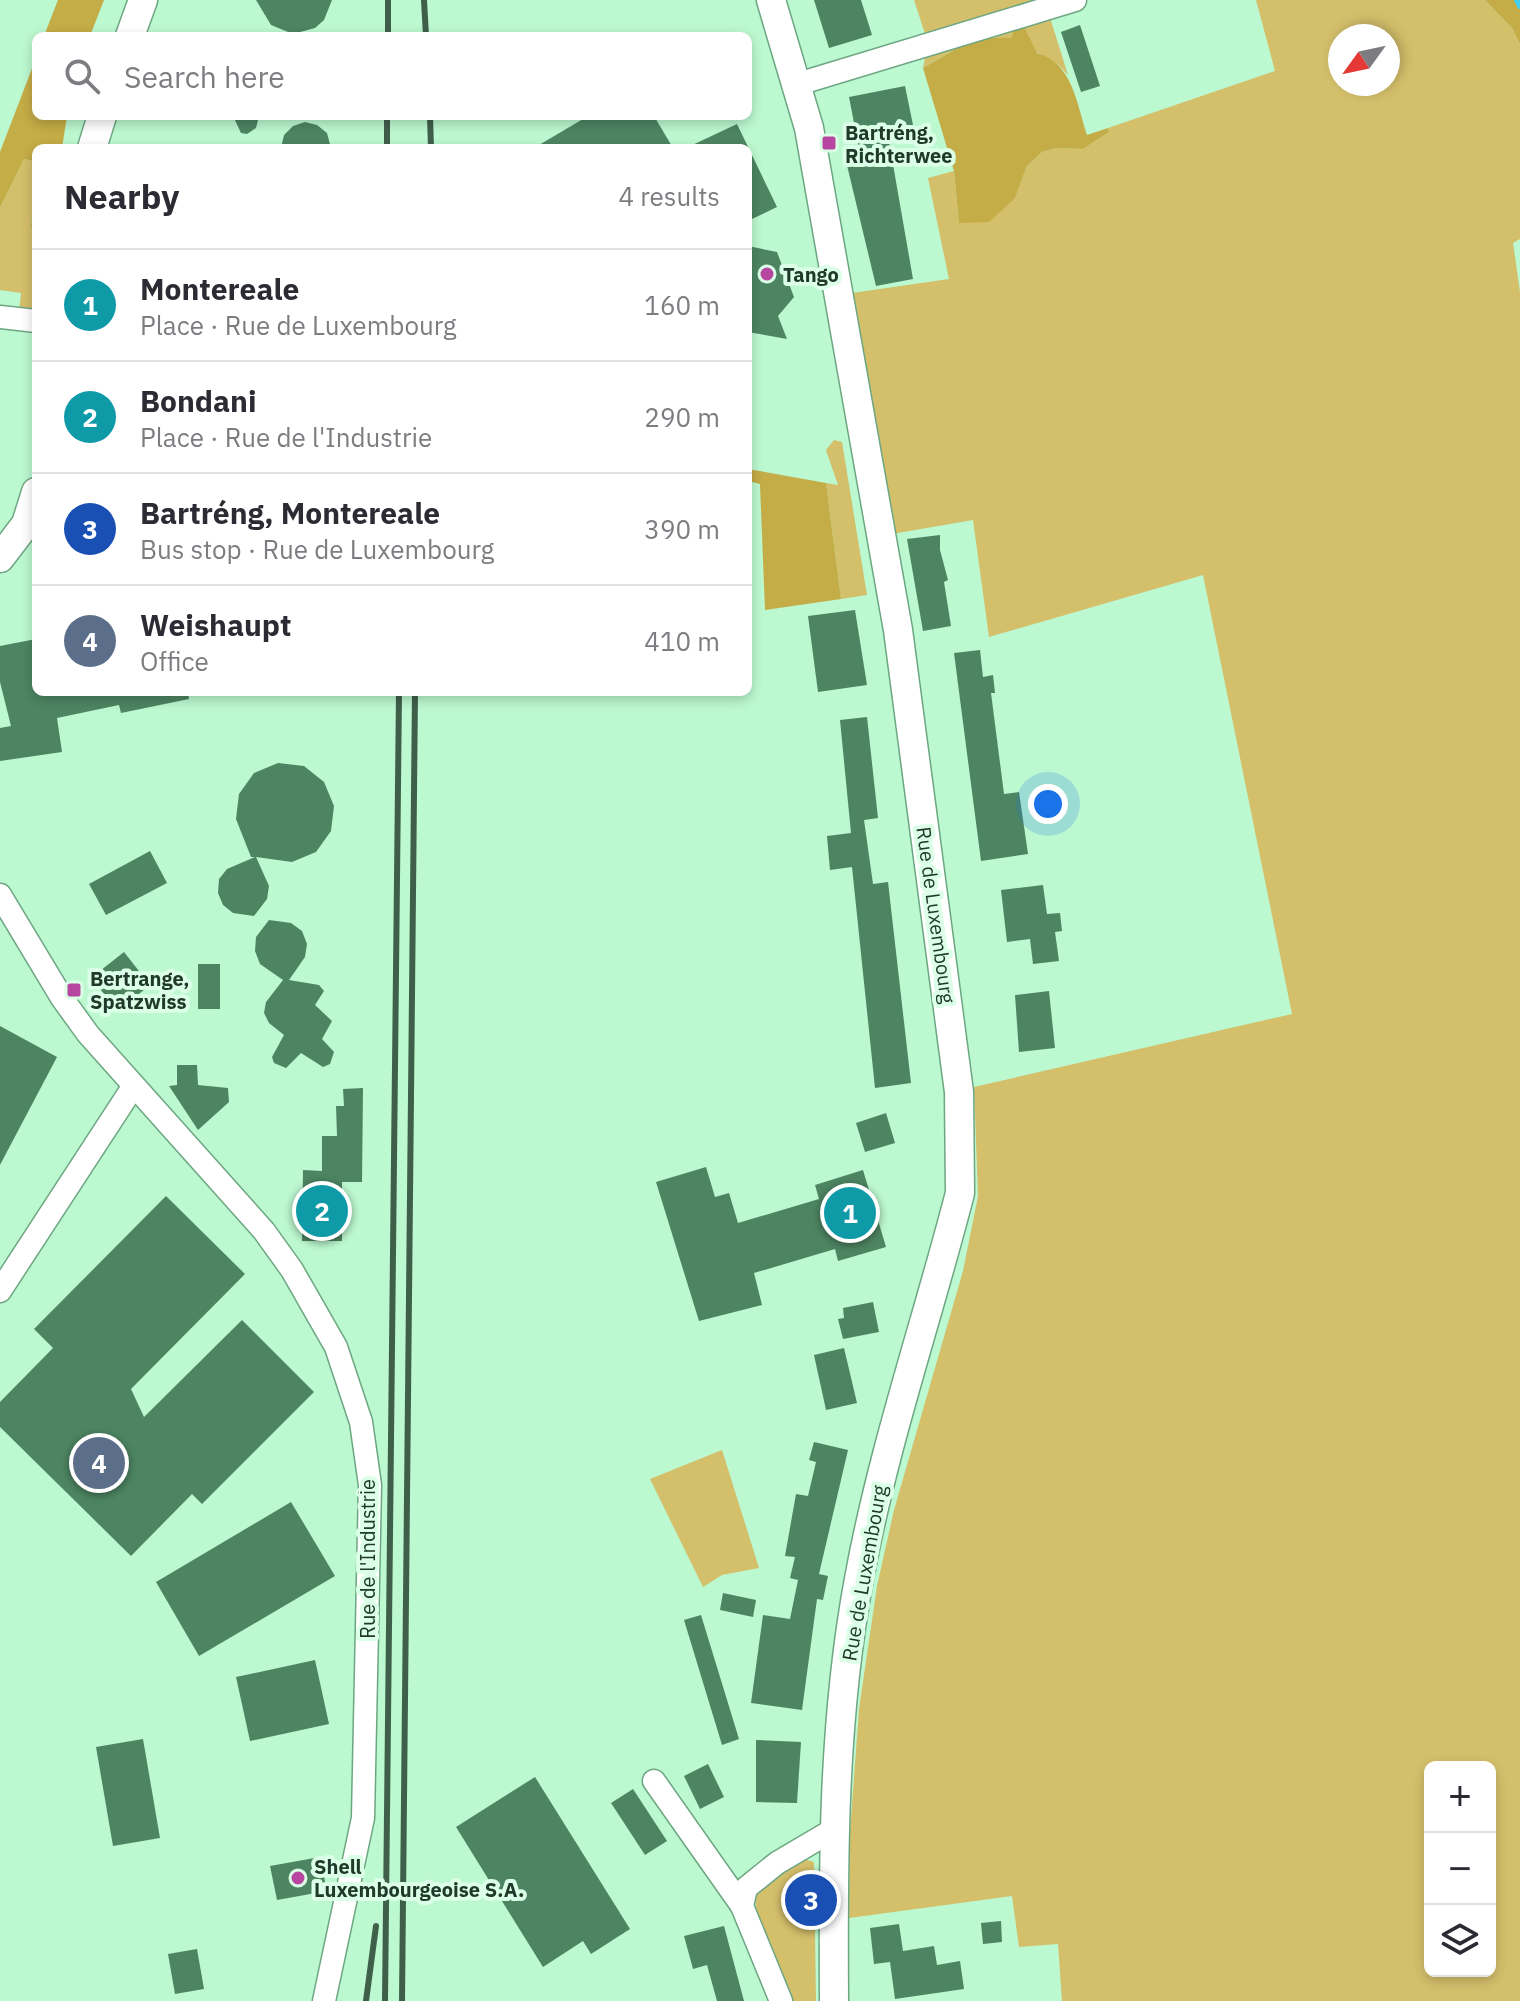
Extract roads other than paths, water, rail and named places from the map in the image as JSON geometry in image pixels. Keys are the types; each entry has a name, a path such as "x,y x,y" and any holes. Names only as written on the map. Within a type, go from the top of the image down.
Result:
{"main road":[{"path":"131,32 143,0"},
{"name":"Rue de Luxembourg","path":"771,0 809,128 898,630 959,1092 962,1143 960,1193 873,1504 858,1582 839,1720 833,1830 834,2001"},
{"path":"93,144 101,120"},
{"path":"0,527 32,493"},
{"path":"0,558 26,524 32,503"}],"street":[{"path":"798,84 1075,0"},
{"path":"0,317 32,321"},
{"name":"Rue de l'Industrie","path":"0,895 62,998 133,1087 264,1231 292,1270 336,1347 361,1422 370,1485 363,1818 324,2001"},
{"path":"0,1291 133,1087"},
{"path":"654,1781 742,1906 781,2001"},
{"path":"742,1906 746,1888 777,1863 833,1830"}],"waterway":[{"path":"1517,0 1520,6"}],"railway":[{"path":"388,0 388,32"},
{"path":"424,0 426,32"},
{"path":"387,120 387,144"},
{"path":"430,120 431,144"},
{"path":"385,2001 399,696"},
{"path":"402,2001 415,696"},
{"path":"366,2001 376,1926"}],"place":[{"name":"Bartréng, Richterwee","path":"829,143"},
{"name":"Tango","path":"767,274"},
{"name":"Bertrange, Spatzwiss","path":"74,990"},
{"name":"Bondani","path":"322,1211"},
{"name":"Montereale","path":"850,1213"},
{"name":"Weishaupt","path":"99,1463"},
{"name":"Shell Luxembourgeoise S.A.","path":"298,1878"},
{"name":"Bartréng, Montereale","path":"811,1900"}]}
